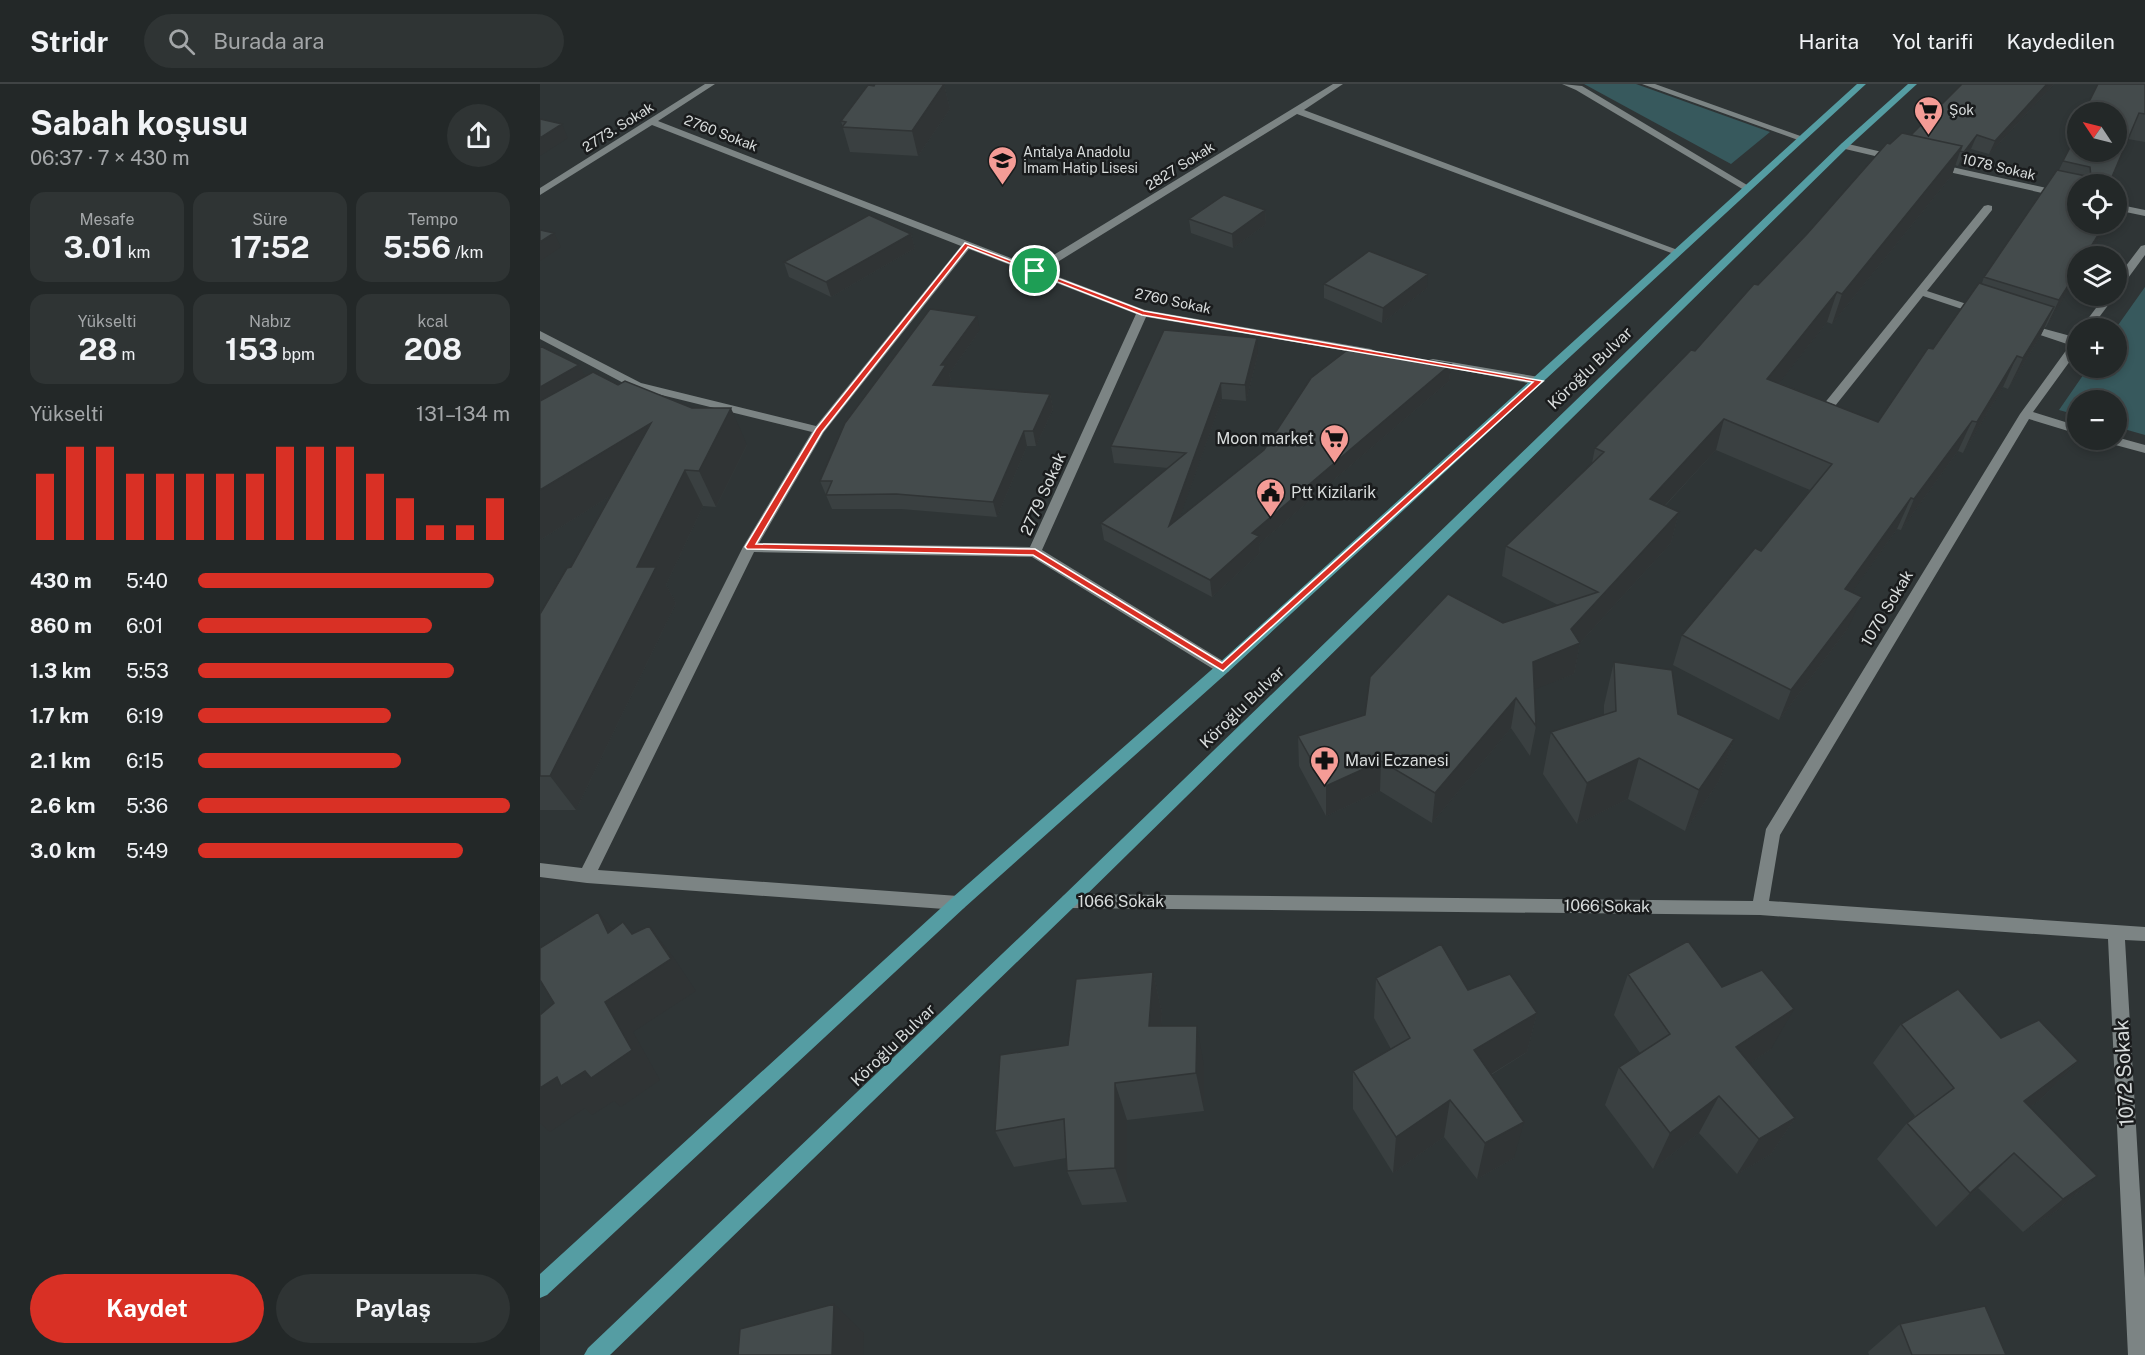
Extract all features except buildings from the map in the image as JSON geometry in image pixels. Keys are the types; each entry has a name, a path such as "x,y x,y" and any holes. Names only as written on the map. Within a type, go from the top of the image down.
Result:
{"main road":[{"name":"Köroğlu Bulvar","path":"540,1287 958,903 1223,668 1862,84"},
{"name":"Köroğlu Bulvar","path":"595,1355 1069,901 1844,146 1913,84"}],"street":[{"name":"2773. Sokak","path":"540,192 711,84"},
{"name":"2827 Sokak","path":"1035,271 1339,84"},
{"path":"1566,84 1580,88 1747,188"},
{"path":"1646,84 1801,138"},
{"path":"1296,110 1678,252"},
{"name":"2760 Sokak","path":"652,122 1142,313 1387,355"},
{"path":"1844,146 1902,159"},
{"name":"1078 Sokak","path":"1926,164 2067,196"},
{"path":"1823,413 1988,208"},
{"path":"2127,209 2145,213"},
{"path":"588,876 750,547 819,430 967,245"},
{"path":"2127,272 2145,248"},
{"path":"1921,292 2067,339"},
{"name":"2779 Sokak","path":"1142,313 1035,552 1223,668"},
{"path":"540,334 632,389 819,430"},
{"name":"1070 Sokak","path":"1761,908 1772,834 2026,414 2067,356"},
{"path":"1422,361 1539,381"},
{"path":"2026,414 2067,427"},
{"path":"2127,444 2145,449"},
{"path":"750,547 1035,552"},
{"path":"540,870 588,876 958,903"},
{"name":"1066 Sokak","path":"1069,901 1761,908 2116,934 2145,934"},
{"name":"1072 Sokak","path":"2116,934 2139,1355"}],"shaded area":[{"path":"1584,84 1636,84 1770,132 1731,164"},
{"path":"2145,287 2145,435 2127,430 2127,390 2073,390 2081,378 2127,378 2127,318 2123,318"},
{"path":"2067,398 2067,412 2059,410"}],"place":[{"name":"Şok","path":"1928,136"},
{"name":"Antalya Anadolu İmam Hatip Lisesi","path":"1002,186"},
{"name":"Moon market","path":"1335,464"},
{"name":"Ptt Kizilarik","path":"1270,518"},
{"name":"Mavi Eczanesi","path":"1324,786"}],"route":[{"path":"967,245 1035,271 1142,313 1539,381 1223,668 1035,552 750,547 819,430 967,245"}]}
